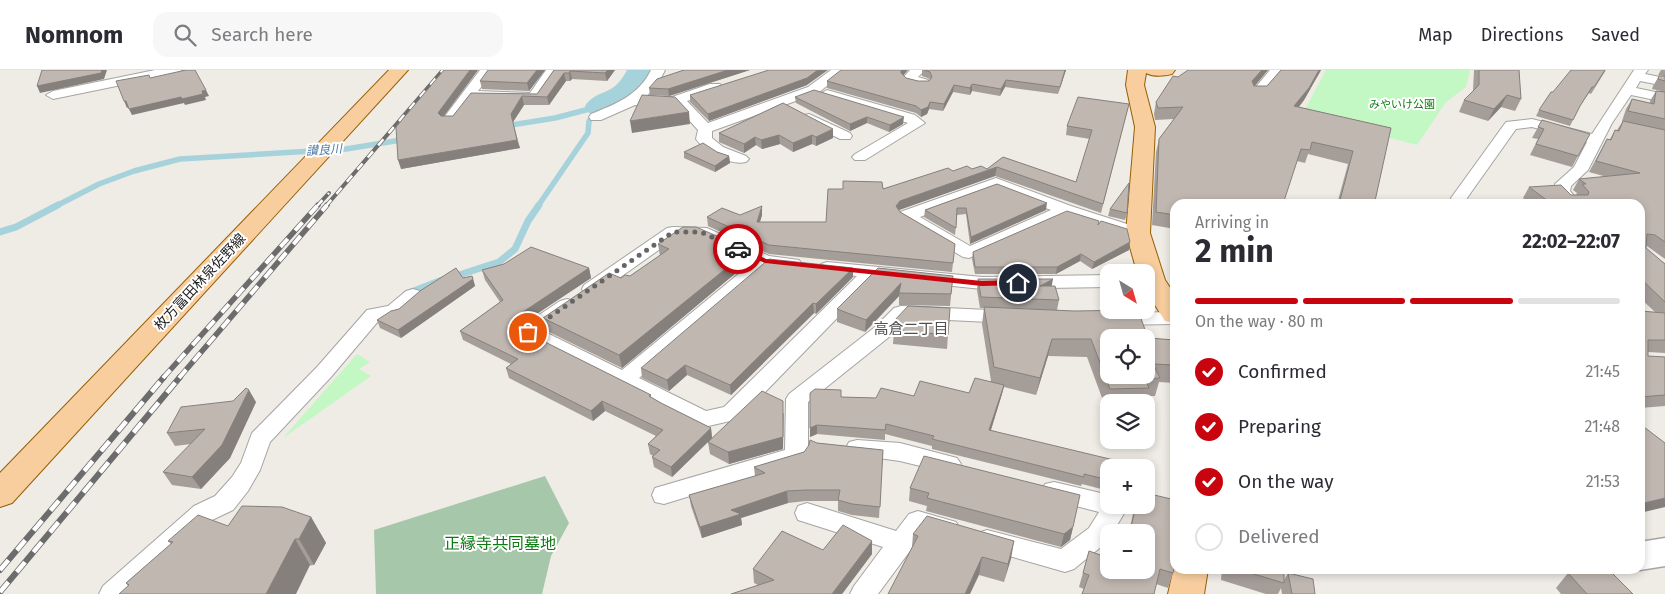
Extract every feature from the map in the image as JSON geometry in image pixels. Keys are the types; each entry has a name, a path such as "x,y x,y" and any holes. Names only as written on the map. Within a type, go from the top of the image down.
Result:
{"main road":[{"name":"枚方富田林泉佐野線","path":"0,494 399,70"},
{"path":"1137,70 1135,85 1145,127 1138,233 1145,264"},
{"path":"1153,70 1166,70"},
{"path":"1155,288 1170,306"},
{"path":"1186,594 1189,574"}],"street":[{"path":"53,95 175,70"},
{"path":"449,120 486,70"},
{"path":"468,96 534,97 553,70"},
{"path":"596,117 635,101 648,88 658,70"},
{"path":"1257,94 1277,70"},
{"path":"705,128 813,90 833,71"},
{"path":"1568,199 1562,192 1563,184 1580,170 1605,123 1639,73 1665,82"},
{"path":"670,102 724,84"},
{"path":"813,90 910,118 918,123 860,158"},
{"path":"1627,90 1665,98"},
{"path":"635,101 682,104 705,128 704,139 718,150 740,159"},
{"path":"780,103 845,136"},
{"path":"1460,199 1511,125 1532,122 1596,140"},
{"path":"1605,123 1622,127"},
{"path":"1065,210 969,253 906,216 996,183 1065,210 1138,233"},
{"path":"872,272 731,413 704,419 528,332 673,232 701,232 765,261 872,272 982,284 1100,281"},
{"path":"623,380 765,261"},
{"path":"112,594 203,513 224,503 240,484 252,464 260,439 324,372 374,314 394,311 413,296"},
{"path":"1099,319 1170,310"},
{"path":"664,495 796,455 797,399 882,332 900,312 1030,318"},
{"path":"836,446 900,452 974,471"},
{"path":"1032,485 1100,502"},
{"path":"807,513 902,543"},
{"path":"864,594 918,521 1065,561 1098,535 1108,514"},
{"path":"1645,555 1665,552"}],"green space":[{"name":"みやいけ公園","path":"1326,70 1470,70 1466,87 1446,102 1417,145 1302,115"},
{"path":"357,354 370,362 359,369 371,376 283,438"},
{"name":"正縁寺共同墓地","path":"545,476 569,523 551,556 542,594 376,594 374,530"}],"building":[{"path":"42,70 102,70 101,73 37,86"},
{"path":"186,70 195,70 206,90 202,91 203,94 129,109 116,81 149,75 150,78"},
{"path":"444,70 470,70 438,113 441,116 453,116 471,93 537,94 554,70 608,70 605,73 570,71 569,73 564,73 547,97 522,96 511,114 517,140 398,160 396,127"},
{"path":"488,70 537,70 527,83 480,81"},
{"path":"684,70 728,70 668,89 649,88 657,79"},
{"path":"769,70 818,70 807,78 708,114 690,95"},
{"path":"841,70 902,70 901,73 906,78 929,81 932,77 930,72 924,70 1065,70 1060,87 1006,80 1001,89 972,84 970,88 954,85 944,104 930,102 928,107 921,110 916,106 827,81"},
{"path":"1188,70 1262,70 1252,81 1254,86 1267,86 1281,70 1319,70 1309,88 1294,106 1391,128 1375,199 1340,199 1353,151 1312,142 1310,150 1301,149 1285,199 1170,199 1170,214 1156,212 1159,139 1183,107 1158,108 1156,102 1173,76 1178,77"},
{"path":"1479,70 1519,70 1521,99 1507,95 1494,109 1464,100 1479,85"},
{"path":"1571,70 1605,70 1594,87 1592,87 1573,120 1539,110 1551,92"},
{"path":"1659,76 1665,76 1665,81 1658,79"},
{"path":"814,90 904,117 890,125 867,117 850,124 795,97"},
{"path":"1656,91 1665,92 1665,119 1628,111 1632,99 1654,104"},
{"path":"642,95 675,97 689,112 630,121"},
{"path":"1078,97 1129,104 1103,204 997,167 900,201 896,206 900,212 955,244 953,263 769,245 707,217 722,208 740,215 762,206 757,222 826,222 828,189 843,189 843,181 882,182 883,189 948,168 953,171 967,166 972,169 981,166 987,169 1003,157 1076,182 1092,130 1067,126"},
{"path":"783,103 833,129 816,137 812,135 793,143 779,135 761,140 755,137 744,144 719,133"},
{"path":"1542,120 1590,134 1578,156 1536,144 1544,129 1538,127"},
{"path":"1623,121 1665,130 1665,242 1655,235 1647,234 1646,248 1665,264 1665,302 1645,283 1645,199 1545,199 1529,187 1561,185 1571,195 1588,195 1589,192 1582,184 1586,184 1579,179 1640,173 1596,161 1607,139 1611,140 1615,130 1619,131"},
{"path":"703,143 717,152 729,156 715,166 684,152"},
{"path":"1129,183 1127,213 1110,209"},
{"path":"997,184 1047,203 971,237 966,208 957,208 956,228 925,210"},
{"path":"1067,211 1099,221 1098,225 1101,221 1127,229 1130,242 1094,262 1081,254 1057,267 975,267 973,252"},
{"path":"683,227 696,227 749,250 619,355 543,318 609,273 621,278 625,275 630,276 669,249 658,244"},
{"path":"531,247 589,268 517,316 514,321 517,328 651,395 649,396 711,428 671,467 652,457 660,450 648,444 663,430 602,401 591,411 506,368 518,359 460,331 503,300 482,270 504,264"},
{"path":"769,259 853,268 816,304 813,303 730,385 685,365 667,380 641,368"},
{"path":"456,268 463,278 472,276 473,279 398,330 377,320 391,311 399,309 420,291"},
{"path":"878,268 953,276 951,294 899,293 901,283 866,320 837,309"},
{"path":"978,279 1053,279 1040,286 1055,286 1059,300 981,297"},
{"path":"908,306 950,308 948,335 894,330 895,320"},
{"path":"984,307 1100,311 1100,319 1141,319 1145,329 1100,329 1100,363 1091,339 1052,339 1040,378 994,367"},
{"path":"1645,311 1665,313 1665,340 1648,340 1648,356 1665,357 1665,395 1645,397"},
{"path":"1155,339 1170,340 1170,365 1155,364"},
{"path":"1155,368 1160,378 1155,378"},
{"path":"975,378 1004,385 989,430 1110,459 1100,459 1100,478 1084,474 1084,477 932,439 934,436 886,424 885,430 817,425 810,428 810,393 815,389 841,390 841,397 876,398 881,388 914,396 920,381 969,393"},
{"path":"1108,384 1147,384 1149,388 1110,389"},
{"path":"246,388 249,390 222,445 192,477 163,472 205,429 167,433 181,407 233,401"},
{"path":"762,391 783,401 783,437 728,452 708,442"},
{"path":"1645,428 1665,443 1665,498 1645,503"},
{"path":"810,440 817,443 883,450 880,507 852,504 838,500 840,490 787,491 731,510 741,514 700,527 689,495 765,473 754,467 804,452"},
{"path":"924,456 1080,495 1073,527 1064,534 927,498 929,493 910,488"},
{"path":"1155,495 1170,499 1170,572 1160,569 1154,594 1082,594 1089,575 1083,573 1089,551 1100,555 1100,579 1155,579 1155,524 1132,524 1134,514 1155,514"},
{"path":"242,506 282,507 311,517 299,539 295,539 266,594 119,594 129,585 126,583 173,542 168,541 198,515 228,526"},
{"path":"927,516 1014,541 1008,564 982,557 965,594 888,594 918,536 913,534"},
{"path":"843,525 872,541 832,594 731,594 774,580 753,569 782,531 823,550"},
{"path":"1254,574 1284,574 1284,583"},
{"path":"1288,574 1313,579 1315,594 1292,594"},
{"path":"1569,574 1613,574 1633,594 1587,594"}],"waterway":[{"name":"讃良川","path":"601,106 627,94 642,70"},
{"name":"讃良川","path":"505,126 555,118 601,106"},
{"path":"538,206 588,133 589,121 596,111"},
{"name":"讃良川","path":"56,206 99,184 134,171 180,159 346,149 407,139"},
{"name":"讃良川","path":"0,232 16,227 58,205"},
{"path":"453,277 499,262 515,249 528,221 539,205"},
{"path":"406,294 442,280"}],"railway":[{"path":"326,206 443,70"},
{"path":"317,206 329,193"},
{"path":"163,378 318,205"},
{"path":"179,378 327,205"},
{"path":"0,570 164,377"},
{"path":"0,592 180,377"}],"way so far":[{"path":"528,332 673,232 701,232 738,249"}],"district":[{"name":"高倉二丁目","path":"911,329"}],"route":[{"path":"738,249 765,261 982,284 1018,283"}]}
